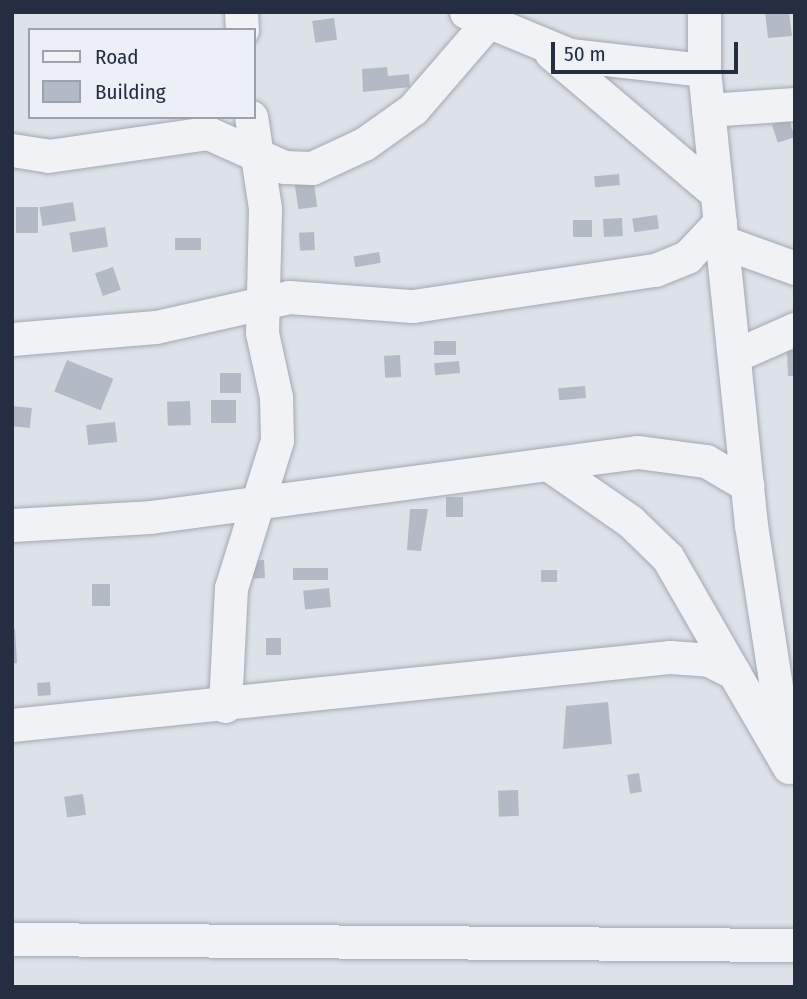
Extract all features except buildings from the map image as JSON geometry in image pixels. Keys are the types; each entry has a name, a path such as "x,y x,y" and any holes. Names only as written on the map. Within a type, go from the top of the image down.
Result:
{"street":[{"path":"704,12 704,70 747,485 782,662 792,771"},
{"path":"12,150 48,156 194,132 257,153 284,167 312,168 364,144 435,89 478,15 541,45 599,61 704,70"},
{"path":"541,45 720,219 795,268"},
{"path":"708,110 795,104"},
{"path":"225,706 226,617 273,461 278,418 260,306 265,208 251,119"},
{"path":"12,338 156,327 310,296 386,306 440,304 655,271 687,257 720,219"},
{"path":"734,356 795,329"},
{"path":"12,525 150,517 660,452 706,461 747,485"},
{"path":"552,467 630,521 668,558 792,771"},
{"path":"12,725 225,706 631,659 709,660 734,673"},
{"path":"12,939 795,945"}]}
